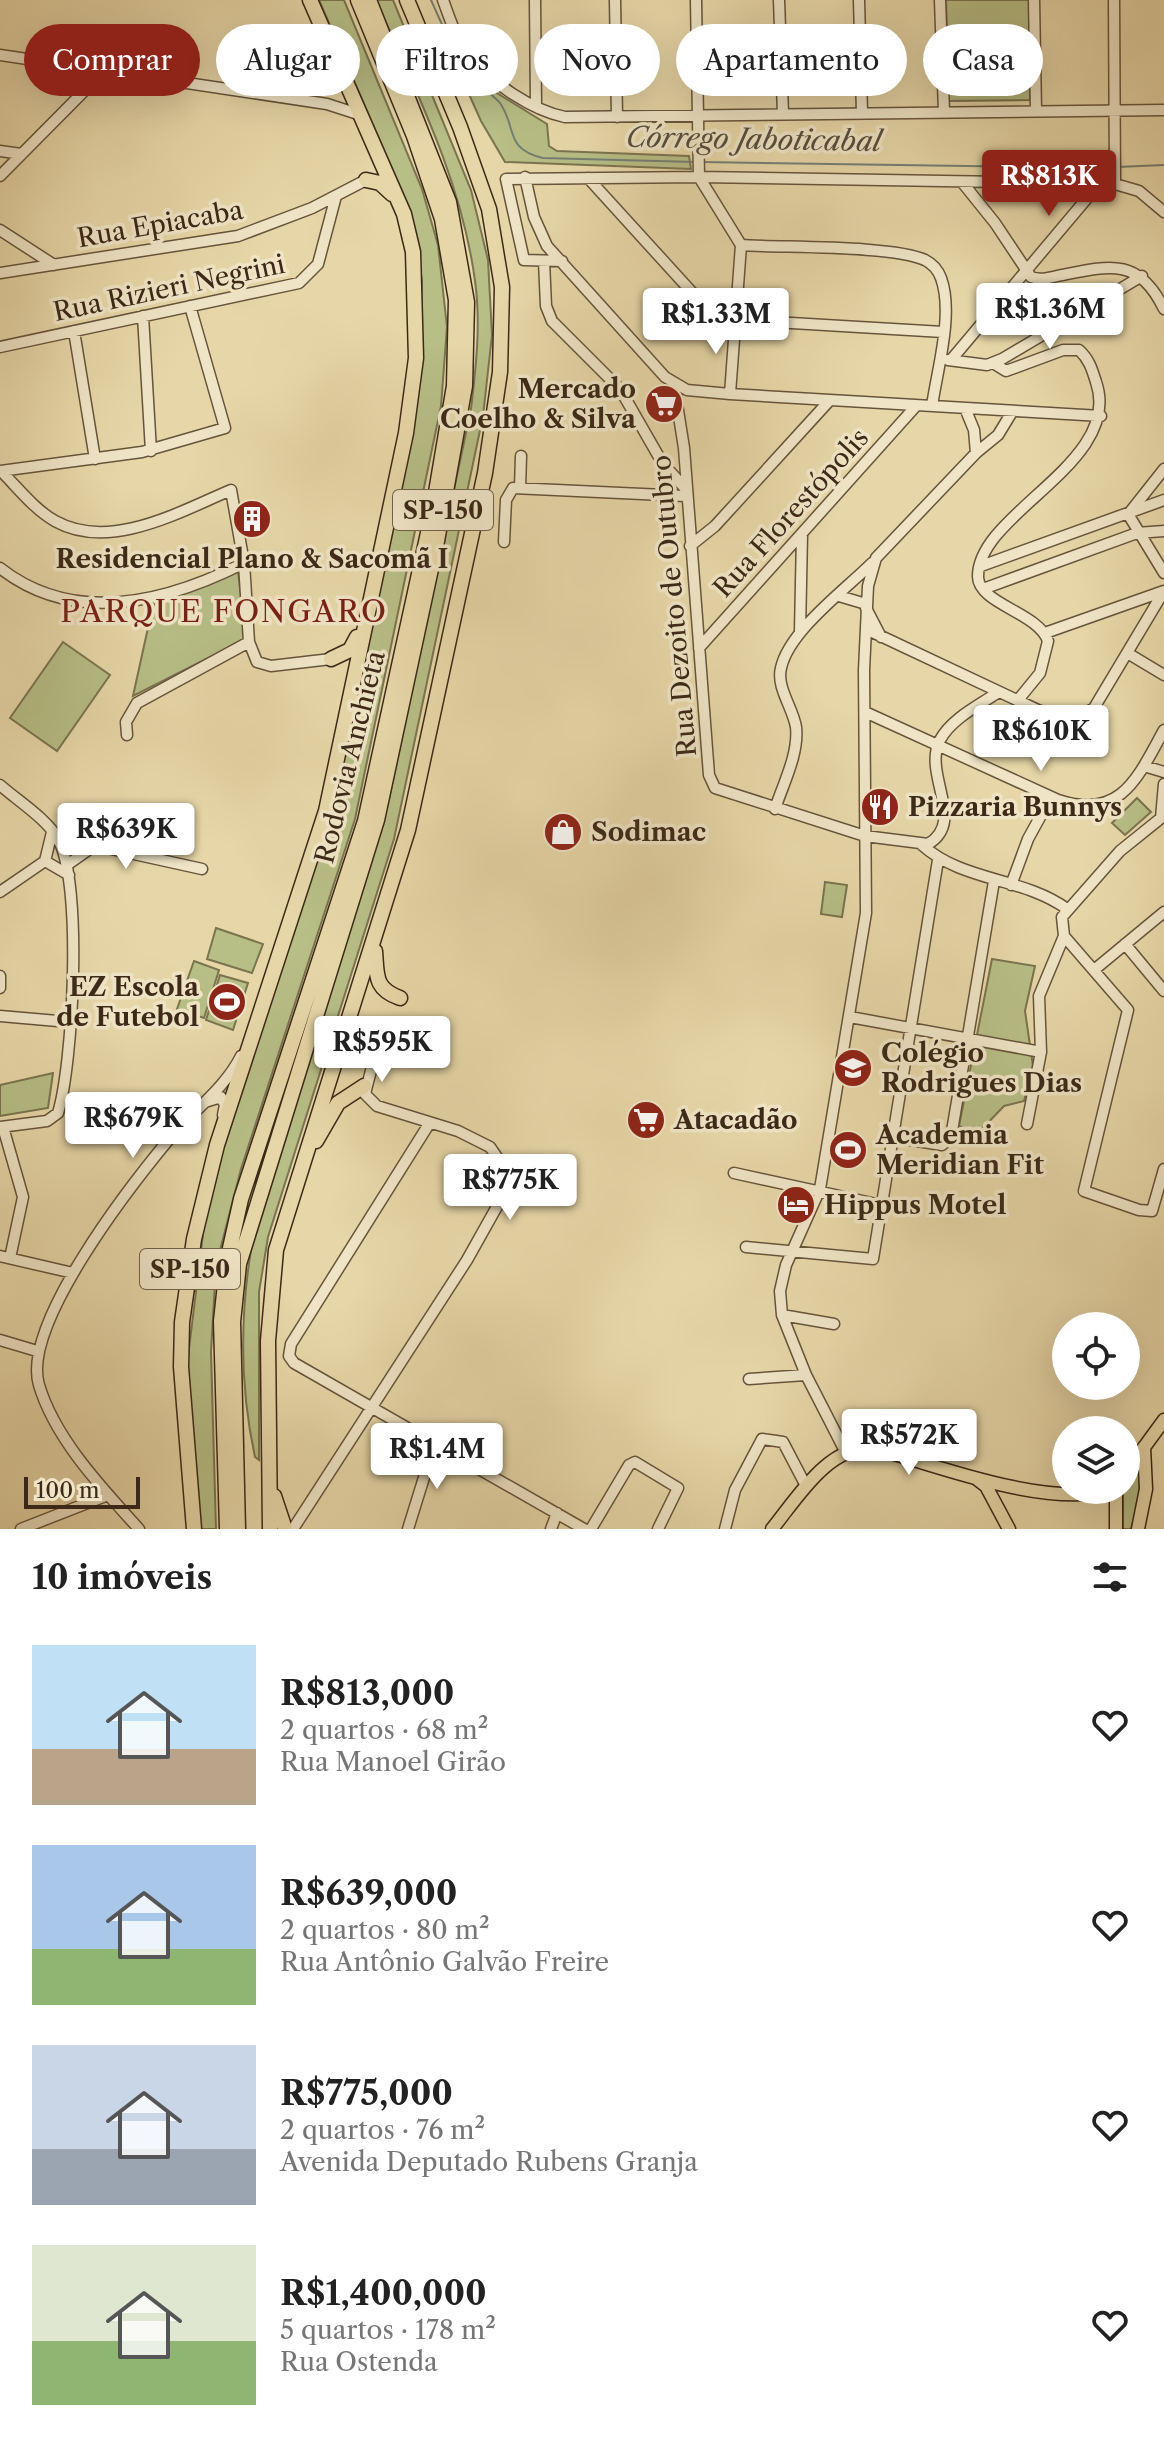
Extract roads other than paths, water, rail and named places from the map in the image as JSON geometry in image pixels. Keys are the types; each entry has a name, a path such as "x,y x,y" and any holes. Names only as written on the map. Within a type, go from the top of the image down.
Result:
{"highway":[{"name":"SP-150","path":"194,1529 181,1367 182,1322 194,1239 217,1145 326,811 406,433 416,358 413,252 379,154 310,0"},
{"name":"Rodovia Anchieta","path":"227,1529 221,1321 228,1257 241,1199 365,821 433,510 454,386 456,300 442,219 414,136 358,0"},
{"name":"Rodovia Anchieta","path":"238,1529 233,1322 239,1264 377,820 437,541 465,386 467,302 449,202 369,0"},
{"name":"SP-150","path":"270,1529 270,1298 276,1250 294,1184 408,830 485,473 500,372 503,322 499,256 481,181 407,0"},
{"path":"379,154 366,180 380,183 397,199"},
{"path":"352,692 346,668 331,659 353,646 370,598"},
{"path":"374,943 378,984 383,991 400,998"},
{"path":"294,1184 328,1116 348,1094 364,1086"},
{"path":"269,1486 285,1529"}],"main road":[{"path":"1140,1453 1164,1420"},
{"path":"1138,1529 1146,1489 1144,1447"},
{"path":"772,1529 806,1486 845,1451 875,1448 1001,1484 1052,1491"},
{"path":"971,1476 986,1486 1009,1529"},
{"path":"986,1486 1001,1484"},
{"path":"1112,1504 1116,1529"}],"street":[{"path":"443,0 468,56 498,82 536,106 565,117 1164,110"},
{"path":"535,0 536,106"},
{"path":"615,0 617,117"},
{"path":"696,0 699,173 741,245 730,394"},
{"path":"779,0 783,114"},
{"path":"859,0 862,113"},
{"path":"940,0 944,112"},
{"path":"1034,0 1036,111"},
{"path":"1114,0 1115,179"},
{"path":"0,55 24,58"},
{"path":"200,85 327,104 361,115"},
{"path":"0,176 79,96"},
{"path":"327,104 353,97"},
{"path":"0,151 21,154"},
{"path":"562,261 524,260 506,181 525,177 588,178 699,173 1099,184 1115,179 1139,191 1164,212"},
{"path":"525,177 540,232 562,261 674,385 696,391 730,394 1101,416"},
{"path":"588,178 709,311 723,319 943,332"},
{"name":"Rua Epiacaba","path":"0,273 238,236 336,196 366,180"},
{"path":"962,182 995,223 1026,273 1041,279 1117,267 1142,276 1164,309"},
{"path":"946,360 1026,273 1099,184"},
{"name":"Rua Rizieri Negrini","path":"0,347 299,283 310,276 324,247 336,196"},
{"path":"0,230 54,265"},
{"path":"741,245 893,254 923,259 936,267 941,277 946,360 932,406"},
{"path":"544,261 546,306 552,321 620,389 663,464 685,492"},
{"path":"993,363 1142,276"},
{"path":"0,471 151,451 225,428 190,306"},
{"path":"143,316 148,349 151,451"},
{"path":"74,331 95,459"},
{"path":"946,360 993,363 1006,371 1063,350 1079,350 1088,360 1095,379 1101,416 1092,436 999,536 981,566 978,579 983,589 1045,633 1048,649 1045,664 1018,700"},
{"name":"Rua Dezoito de Outubro","path":"674,385 679,407 709,775 715,788 725,794 775,809"},
{"path":"679,407 696,391"},
{"path":"690,546 715,526 830,400"},
{"name":"Rua Florestópolis","path":"699,648 916,406"},
{"path":"965,408 974,430 976,453"},
{"path":"1012,412 998,435 976,453 839,596 800,632 780,670 793,714 796,739 775,809 865,836 922,845 938,860 1050,898 1067,909"},
{"path":"520,488 521,456"},
{"path":"1128,514 1164,469"},
{"path":"0,471 58,523 99,530 151,526 231,490 244,563 249,642 257,662 271,666 331,659"},
{"path":"504,542 506,500 511,489 685,492"},
{"path":"981,566 1164,500"},
{"path":"1128,514 1137,533 1156,554 1164,573"},
{"path":"983,589 1137,533 1164,531"},
{"path":"800,632 802,534"},
{"path":"845,1451 806,1375 782,1315 780,1291 791,1254 819,1192 866,913 866,606 876,558"},
{"path":"1,572 49,597 77,602 120,602 180,592 244,563"},
{"path":"1045,633 1164,591"},
{"path":"868,630 1057,719 1085,717 1129,654 1164,591"},
{"path":"839,596 866,606 882,637"},
{"path":"866,651 882,637"},
{"path":"127,735 126,722 137,703 249,642"},
{"path":"1129,654 1164,675"},
{"path":"922,845 938,837 945,820 933,766 938,744 949,728 997,693"},
{"path":"865,712 1071,805 1107,803 1127,791 1164,730"},
{"path":"1144,766 1164,772"},
{"path":"1164,784 1163,819 1120,851 1067,909 1060,926 1064,936 1128,1010 1084,1191 1139,1210 1152,1211 1164,1169"},
{"path":"0,785 55,834 94,846 202,869"},
{"path":"1011,885 1028,839 1051,797"},
{"path":"0,892 45,861 55,834"},
{"path":"55,834 68,870 74,921 69,1022 60,1108 55,1118 47,1121 2,1127 23,1197 5,1257 73,1273"},
{"path":"68,870 94,846"},
{"path":"746,1247 871,1261 938,860"},
{"path":"45,861 68,870"},
{"path":"892,1137 935,1145 949,1142 994,881"},
{"path":"1094,970 1164,912"},
{"path":"1027,1124 1041,1052 1039,996 1064,936"},
{"path":"1125,944 1164,991"},
{"path":"0,976 0,988"},
{"path":"0,1016 69,1022"},
{"path":"850,1017 1041,1052"},
{"path":"139,1529 108,1495 51,1412 38,1384 37,1351 53,1307 73,1273 167,1142 236,1066 258,1018"},
{"path":"293,1529 467,1260 504,1194 501,1163 490,1147 458,1131 429,1124 369,1101 364,1086 376,1051 414,1028"},
{"path":"200,1104 217,1097 224,1100 217,1145"},
{"path":"429,1124 291,1344 289,1356 294,1363 584,1529"},
{"path":"734,1173 881,1205"},
{"path":"782,1315 834,1324"},
{"path":"0,1340 37,1351"},
{"path":"749,1379 806,1375"},
{"path":"725,1529 735,1490 762,1439 783,1442 806,1486"},
{"path":"408,1529 435,1442"},
{"path":"591,1529 629,1465 635,1462 678,1488 658,1529"},
{"path":"21,1529 42,1525 108,1495"},
{"path":"551,1529 557,1513"}],"waterway":[{"name":"Córrego Jaboticabal","path":"431,0 463,64 500,103 513,136 522,149 543,158 695,162"},
{"name":"Córrego Jaboticabal","path":"701,162 1111,168"},
{"name":"Córrego Jaboticabal","path":"1117,167 1164,165"}],"place":[{"name":"Mercado Coelho & Silva","path":"664,404"},
{"name":"Residencial Plano & Sacomã I","path":"252,519"},
{"name":"Pizzaria Bunnys","path":"880,807"},
{"name":"Sodimac","path":"563,832"},
{"name":"EZ Escola de Futebol","path":"227,1002"},
{"name":"Colégio Rodrigues Dias","path":"853,1068"},
{"name":"Atacadão","path":"646,1120"},
{"name":"Academia Meridian Fit","path":"848,1150"},
{"name":"Hippus Motel","path":"796,1205"}],"district":[{"name":"PARQUE FONGARO","path":"224,611"}]}
